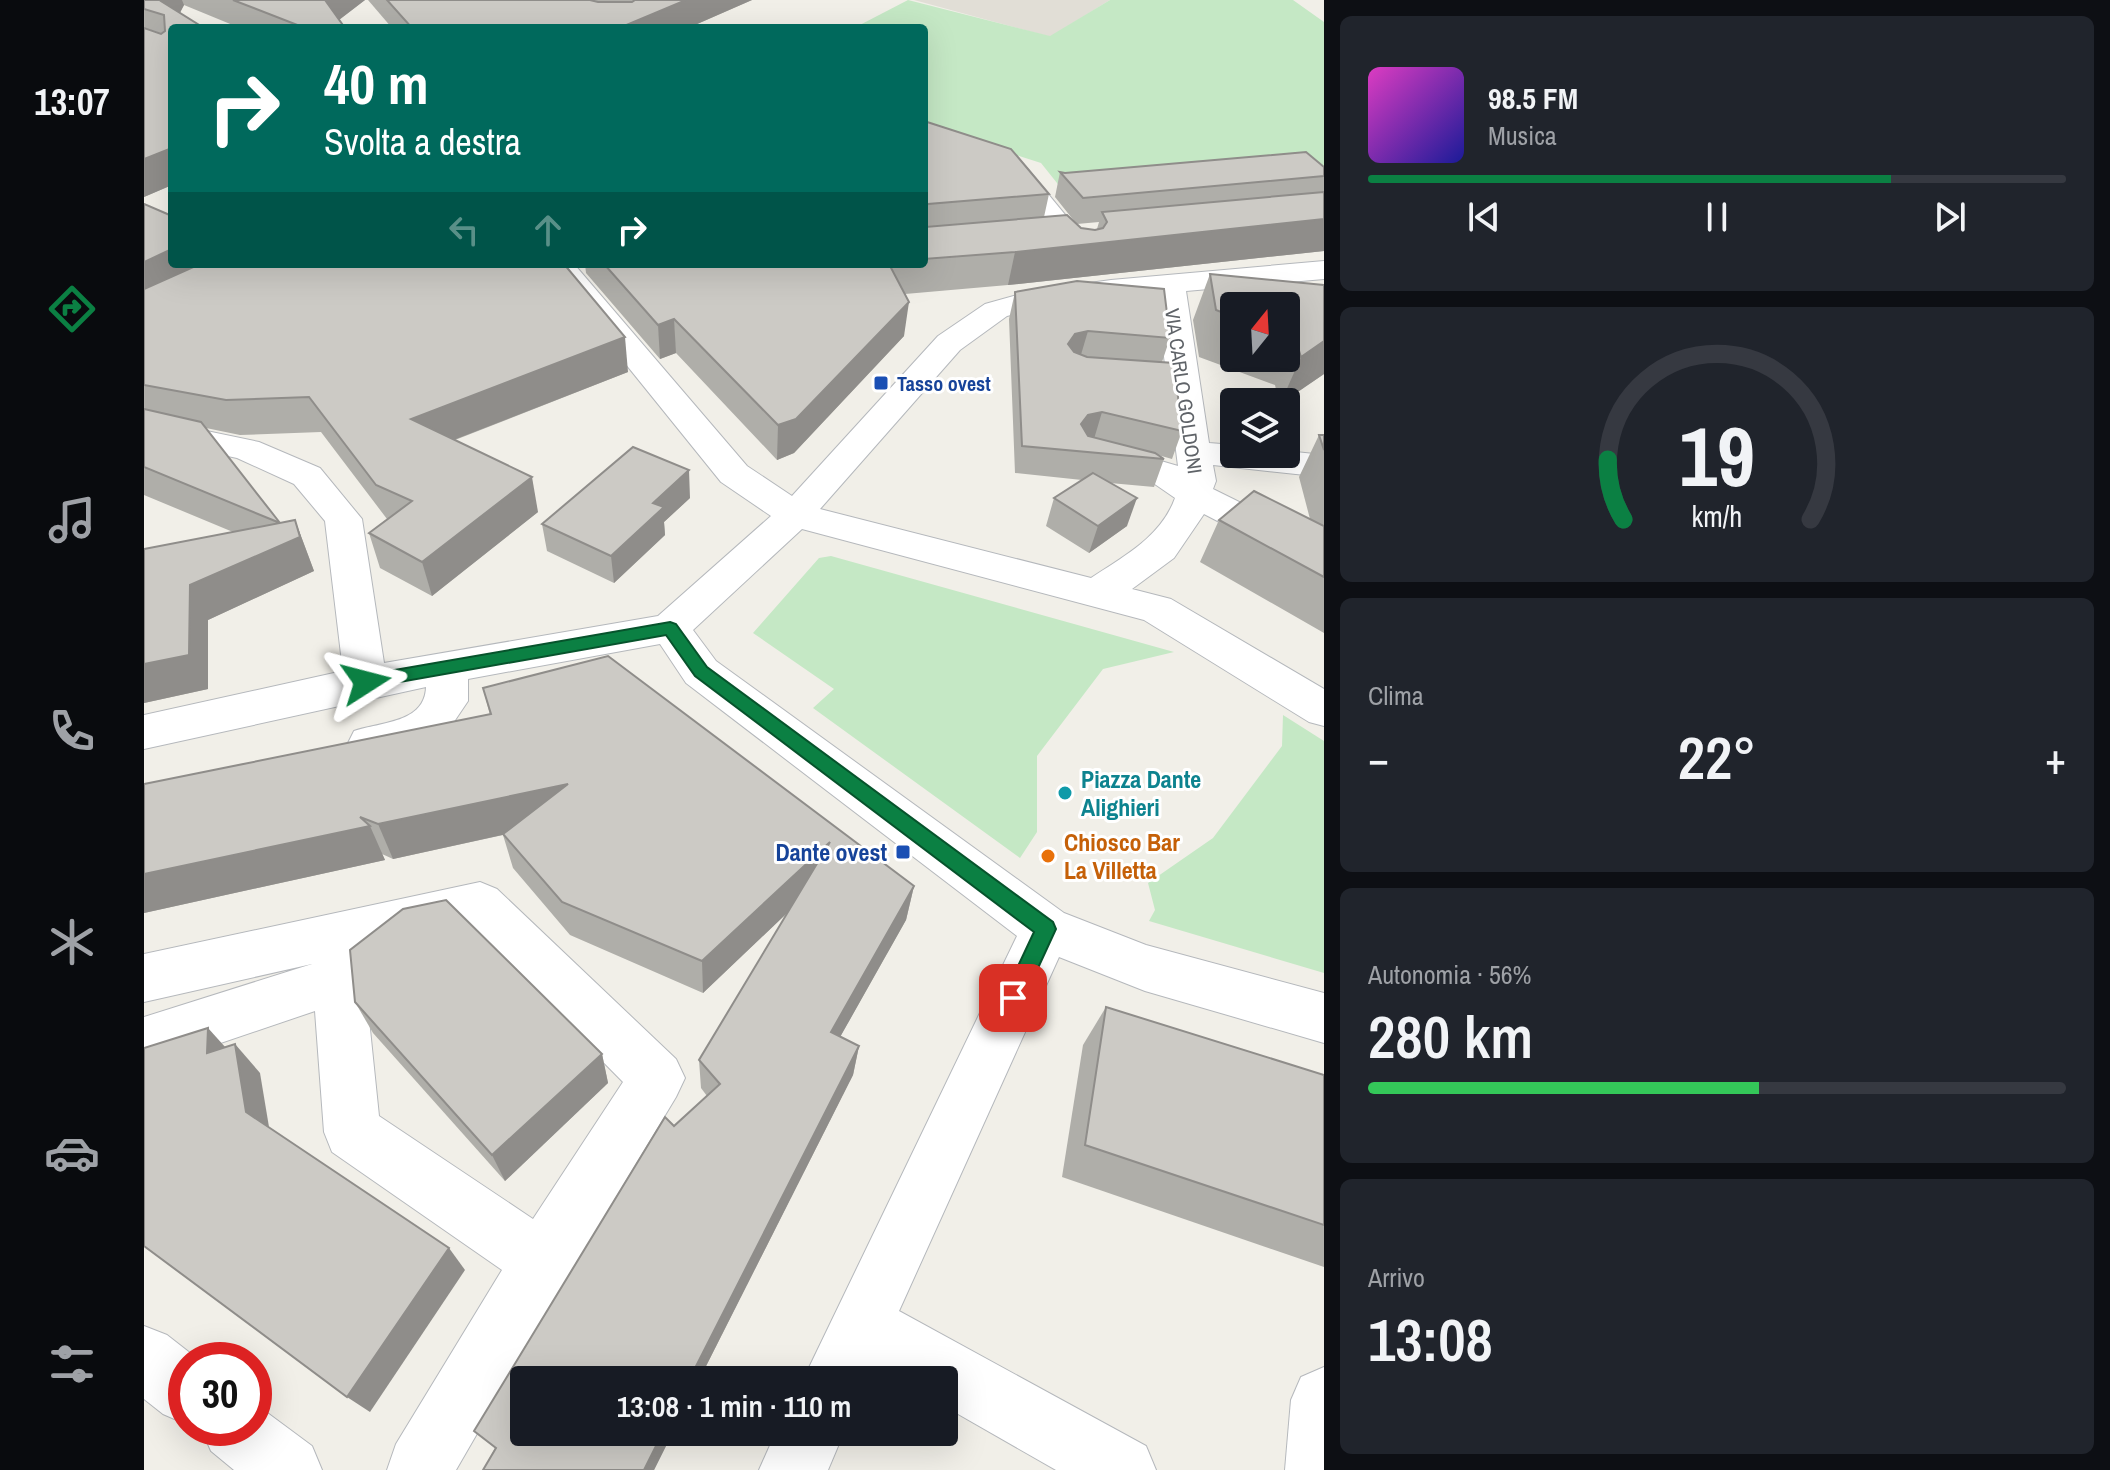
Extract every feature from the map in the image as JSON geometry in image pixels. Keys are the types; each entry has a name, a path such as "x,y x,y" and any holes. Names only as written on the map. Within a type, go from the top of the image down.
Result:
{"street":[{"path":"928,142 1016,172 1111,289"},
{"path":"1035,238 1097,232"},
{"path":"562,268 734,474 795,515 1157,609 1324,710"},
{"path":"144,732 366,682 659,630 795,515 949,343 996,310 1032,300 1111,289 1324,270"},
{"name":"VIA CARLO GOLDONI","path":"1096,594 1176,535 1198,481 1194,452 1168,379 1171,285"},
{"path":"144,428 247,450 307,476 343,519 366,682"},
{"path":"1194,452 1324,466"},
{"path":"1093,453 1159,470 1194,494 1324,560"},
{"path":"1260,527 1324,535"},
{"path":"659,630 701,672 1040,942 1324,1018"},
{"path":"330,752 423,732 447,701 447,668"},
{"path":"144,1043 336,958 480,904 657,1078 542,1261 420,1468"},
{"path":"1040,942 848,1352 1122,1470"},
{"path":"144,978 336,958"},
{"path":"336,958 352,1132 542,1261"},
{"path":"144,1358 168,1377"},
{"path":"1319,1470 1324,1400"},
{"path":"257,1446 288,1470"},
{"path":"793,1470 804,1446"}],"shaded area":[{"path":"914,0 1110,0 1050,37"}],"green space":[{"path":"908,0 1050,36 1110,0 1293,0 1324,22 1324,199 1069,198 1041,163 928,126 928,24 862,24"},
{"path":"831,556 1174,652 1103,669 1037,756 1037,832 1020,858 813,708 834,689 753,633 819,558"},
{"path":"1283,715 1324,741 1324,973 1149,921 1155,910 1148,883 1213,838 1282,746"}],"building":[{"path":"144,0 162,0 198,24 168,24 168,150 144,159 144,28 161,34 165,31 164,15 144,9"},
{"path":"233,0 325,0 342,24 295,24"},
{"path":"387,0 686,0 629,24 408,24"},
{"path":"928,122 1011,149 1049,194 928,204"},
{"path":"1306,152 1324,167 1324,176 1083,198 1060,172 1065,173"},
{"path":"1324,192 1324,219 928,259 928,227 1067,215 1081,228 1095,230 1103,228 1107,222 1102,212"},
{"path":"144,204 168,214 168,251 144,262"},
{"path":"191,268 567,268 625,337 411,419 532,477 422,562 369,533 412,501 376,485 309,397 226,400 144,385 144,289"},
{"path":"608,268 891,268 909,302 796,419 778,425 674,319 658,325"},
{"path":"1210,274 1324,285 1324,341 1301,357 1300,292 1220,292 1220,312 1216,310"},
{"path":"1077,281 1164,289 1170,338 1088,331 1075,334 1068,344 1074,352 1087,357 1174,363 1182,431 1102,412 1088,415 1081,424 1088,436 1155,453 1164,459 1022,446 1015,292"},
{"path":"144,409 201,422 280,523 144,467"},
{"path":"633,447 689,470 653,503 664,507 611,556 542,524"},
{"path":"1093,473 1137,498 1098,526 1054,498"},
{"path":"1254,491 1324,526 1324,577 1219,520"},
{"path":"295,520 300,537 190,585 189,655 144,664 144,549"},
{"path":"608,656 914,886 831,1032 859,1046 696,1366 514,1366 665,1117 674,1126 720,1084 699,1060 830,842 702,961 562,902 503,834 568,784 378,824 360,817 370,826 144,874 144,784 491,714 483,688"},
{"path":"446,900 602,1054 492,1155 355,1002 350,950 403,909"},
{"path":"1106,1007 1324,1075 1324,1225 1085,1145"},
{"path":"208,1028 207,1053 235,1044 246,1112 449,1248 347,1397 144,1246 144,1048"},
{"path":"510,1372 510,1446 656,1446 644,1470 483,1470 496,1448 474,1431"}],"place":[{"name":"Tasso ovest","path":"881,383"},
{"name":"Piazza Dante Alighieri","path":"1065,793"},
{"name":"Dante ovest","path":"903,852"},
{"name":"Chiosco Bar La Villetta","path":"1048,856"}],"route":[{"path":"366,682 670,628 701,672 1046,929 1013,998"}]}
